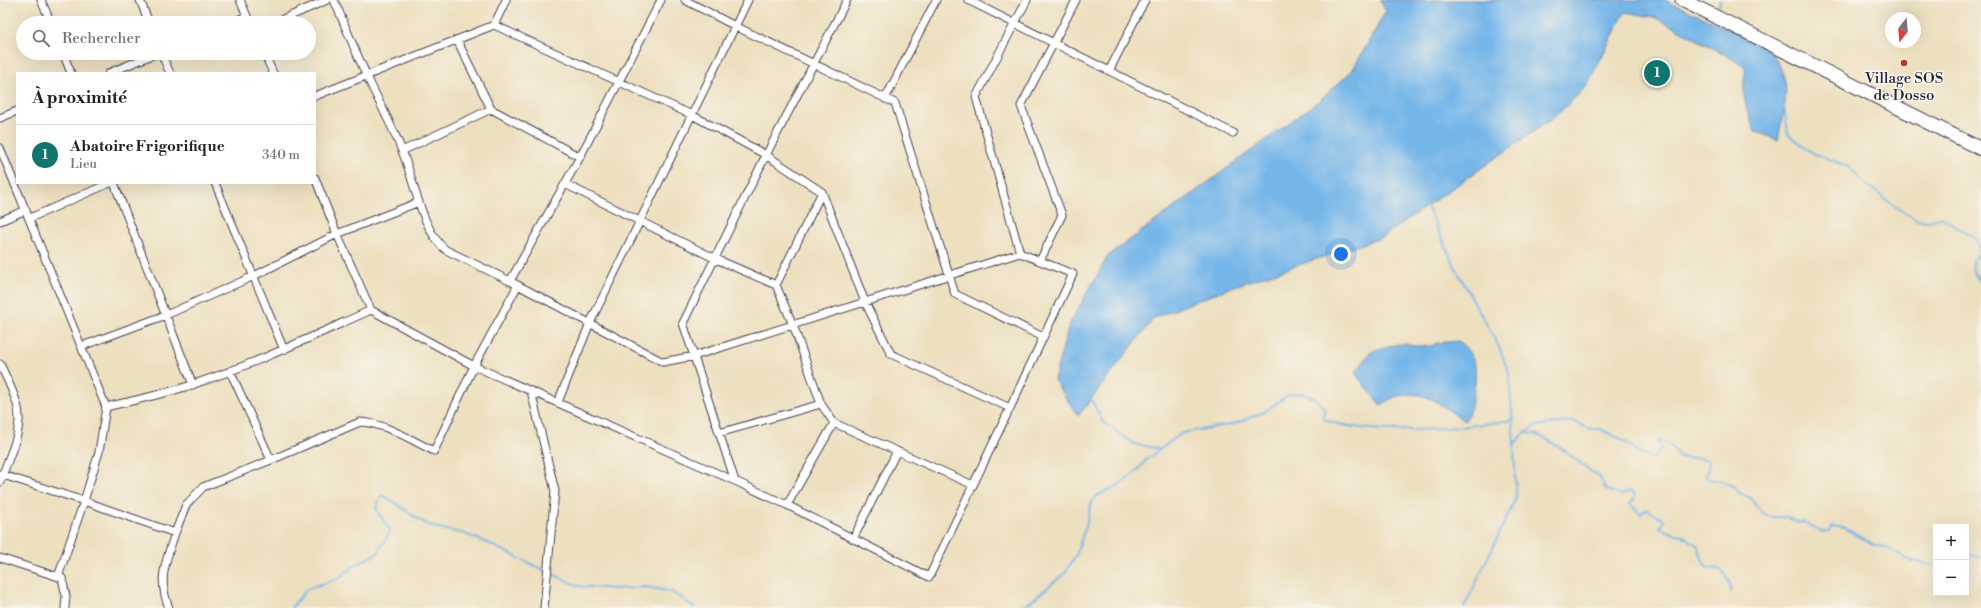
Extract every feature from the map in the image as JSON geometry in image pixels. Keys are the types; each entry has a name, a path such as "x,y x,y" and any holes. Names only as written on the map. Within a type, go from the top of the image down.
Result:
{"highway":[{"path":"1682,0 1981,149"}],"street":[{"path":"41,0 48,16"},
{"path":"140,0 147,16"},
{"path":"240,0 247,16"},
{"path":"290,16 327,0"},
{"path":"316,181 336,234 371,310 474,366 787,505 929,577 1073,274 1020,253 694,356 663,362 518,285 446,250 438,244 419,202 402,151 366,75 334,0"},
{"path":"316,96 494,25 506,0"},
{"path":"510,281 580,157 661,0"},
{"path":"685,0 895,104 948,276 955,294 1043,337"},
{"path":"558,402 590,323 748,0"},
{"path":"735,481 683,323 716,259 766,155 847,0"},
{"path":"885,99 936,0"},
{"path":"968,0 1233,133"},
{"path":"1020,253 976,97 1027,0"},
{"path":"1040,261 1062,216 1021,106 1076,0"},
{"path":"1109,71 1144,0"},
{"path":"494,25 692,115 766,155 822,192 865,302 891,354 1010,408"},
{"path":"457,40 491,109 580,157"},
{"path":"66,60 71,72"},
{"path":"111,72 141,60"},
{"path":"165,60 170,72"},
{"path":"267,60 273,72"},
{"path":"402,151 491,109"},
{"path":"0,118 16,111"},
{"path":"0,148 30,218 106,408 99,452 58,577"},
{"path":"30,218 108,184"},
{"path":"114,184 193,385"},
{"path":"215,184 284,350"},
{"path":"565,184 716,259 776,285 793,325 821,404 834,422 973,485"},
{"path":"776,285 822,192"},
{"path":"82,346 166,315 254,276 336,234 419,202"},
{"path":"0,221 26,210"},
{"path":"169,608 163,593 162,576 175,533 186,505 203,487 360,422 371,422 382,426 434,451 474,366 518,285"},
{"path":"106,408 193,385 284,350 371,310"},
{"path":"0,364 17,404 19,419 17,433 1,477 84,501 175,533"},
{"path":"230,371 271,460"},
{"path":"531,391 555,491 544,608"},
{"path":"719,433 821,404"},
{"path":"787,505 834,422"},
{"path":"853,539 897,451"},
{"path":"0,558 62,578 66,596 65,608"}],"water":[{"path":"1380,0 1665,0 1765,46 1775,58 1785,80 1786,90 1778,140 1755,131 1746,108 1744,85 1746,68 1726,55 1655,17 1625,12 1586,87 1556,116 1381,238 1234,286 1154,318 1078,416 1054,380 1069,325 1108,256 1320,100 1352,71 1386,11"},
{"path":"1459,341 1467,349 1471,356 1474,363 1475,373 1475,387 1472,403 1465,421 1435,401 1420,395 1392,398 1381,406 1355,373 1371,352 1383,347 1406,343 1414,346 1431,346 1437,343"}],"waterway":[{"path":"1718,13 1720,0"},
{"path":"1784,106 1788,134 1813,153 1849,167 1862,181 1894,206 1917,220 1929,221 1941,217 1977,239 1980,252 1972,261 1973,272 1981,283"},
{"path":"1426,204 1457,271 1499,347 1509,373 1516,498 1464,608"},
{"path":"1017,608 1030,602 1065,573 1076,555 1087,522 1091,503 1098,495 1118,486 1136,472 1147,459 1182,433 1234,424 1264,412 1288,395 1302,393 1316,399 1324,408 1324,419 1338,424 1362,428 1381,430 1438,429 1513,420"},
{"path":"1090,397 1103,422 1134,444 1159,449"},
{"path":"1525,433 1535,426 1574,421 1589,429 1600,429 1609,433 1652,459 1656,456 1661,447 1658,443 1659,440 1670,446 1678,456 1708,460 1709,469 1706,476 1708,479 1724,482 1735,487 1739,493 1751,498 1757,508 1769,517 1787,517 1798,523 1804,522 1821,532 1830,531 1832,526 1844,528 1873,544 1889,549 1908,560 1933,564"},
{"path":"1515,443 1525,433 1536,434 1558,446 1589,471 1598,475 1605,489 1620,495 1630,491 1634,494 1634,500 1630,504 1641,514 1647,509 1665,521 1660,527 1683,536 1691,541 1698,547 1707,567 1719,569 1725,573 1729,582 1730,592"},
{"path":"291,608 307,589 339,578 355,565 378,553 390,531 376,509 381,495 393,501 427,524 436,528 475,538 546,571"},
{"path":"1969,556 1981,558"},
{"path":"550,573 579,586 613,589 646,587 672,592 695,608"}],"place":[{"name":"Village SOS de Dosso","path":"1904,63"},
{"name":"Abatoire Frigorifique","path":"1657,73"}]}
